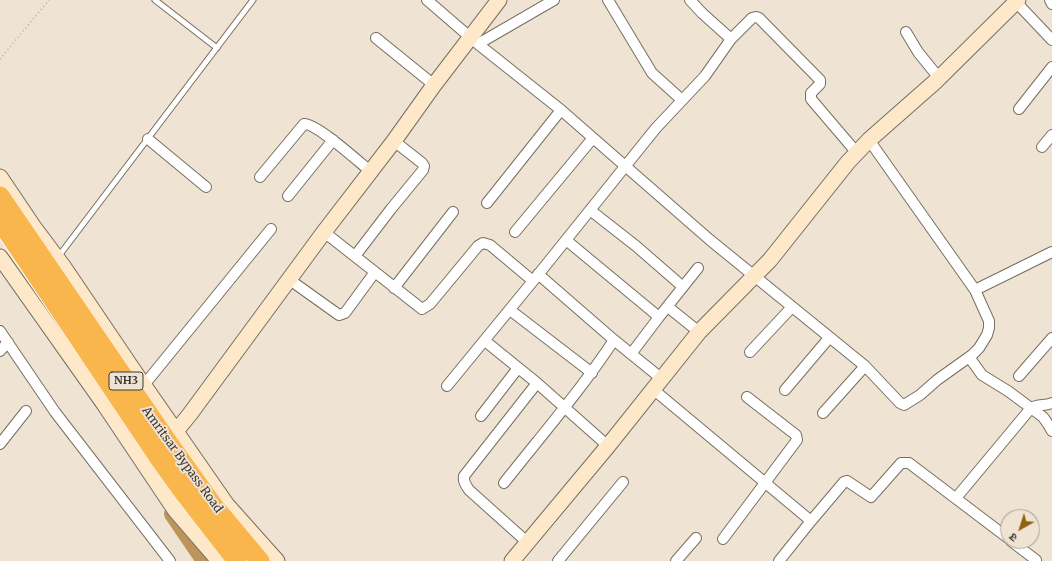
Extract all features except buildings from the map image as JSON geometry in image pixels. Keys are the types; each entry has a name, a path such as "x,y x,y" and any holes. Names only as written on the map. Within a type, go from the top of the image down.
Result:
{"highway":[{"name":"Amritsar Bypass Road","path":"0,196 168,442 213,505 260,561"},
{"name":"Amritsar Bypass Road","path":"0,222 158,458 237,561"}],"street":[{"path":"427,0 561,110 710,240 865,366 900,403 904,405 909,403 980,348 985,340 989,328 989,321 975,290 869,140"},
{"path":"177,430 290,280 324,232 394,141 434,85 474,40 498,0"},
{"path":"474,40 554,0"},
{"path":"608,0 652,73 682,100"},
{"path":"690,0 731,39"},
{"path":"1050,0 1052,4"},
{"path":"512,561 608,446 699,332 770,260 848,162 869,140 939,78 1017,1 1052,40"},
{"path":"447,386 485,341 656,128 705,76 731,39 752,18 756,16 759,18 820,80 820,84 811,93 811,99 857,153"},
{"path":"906,32 918,52 939,78"},
{"path":"376,38 434,85"},
{"path":"1019,109 1052,67"},
{"path":"487,203 561,110"},
{"path":"260,178 304,124 310,124 333,140 370,171"},
{"path":"1042,147 1052,135"},
{"path":"515,232 593,138"},
{"path":"148,140 206,187"},
{"path":"288,196 333,140"},
{"path":"354,256 423,170 424,166 422,163 394,141"},
{"path":"0,177 33,226 58,258 227,505 277,561"},
{"path":"590,210 636,246 682,286"},
{"path":"394,288 453,212"},
{"path":"144,385 271,229"},
{"path":"324,232 418,308 422,309 430,304 478,246 483,243 490,245 536,278 631,354 658,384 765,482 811,521"},
{"path":"566,240 659,318"},
{"path":"975,290 1052,252"},
{"path":"0,257 104,404 175,510 219,561"},
{"path":"631,354 668,307 682,286 698,268"},
{"path":"290,280 340,315 345,313 375,272"},
{"path":"668,307 699,332"},
{"path":"750,352 792,307"},
{"path":"510,310 592,373"},
{"path":"0,331 55,412 170,561"},
{"path":"785,390 829,338"},
{"path":"1019,376 1052,338"},
{"path":"504,483 592,373 614,340"},
{"path":"485,341 537,383 608,446"},
{"path":"0,351 8,342"},
{"path":"969,357 982,375 1008,391 1031,408 1046,420 1052,431"},
{"path":"823,413 865,366"},
{"path":"481,416 518,368"},
{"path":"528,542 469,490 465,484 464,476 537,383"},
{"path":"723,539 795,443 797,438 796,435 747,397"},
{"path":"956,498 1031,408 1036,405 1046,405 1052,402"},
{"path":"0,444 26,411"},
{"path":"779,561 844,482 847,481 869,497 872,496 901,463 904,462 909,463 1000,532"},
{"path":"558,561 623,482"},
{"path":"676,561 696,538"},
{"path":"1022,549 1036,560"}],"lane":[{"path":"155,0 217,48"},
{"path":"58,258 253,0"}],"path":[{"path":"0,59 49,0"}],"waterway":[{"path":"172,514 204,561"}]}
